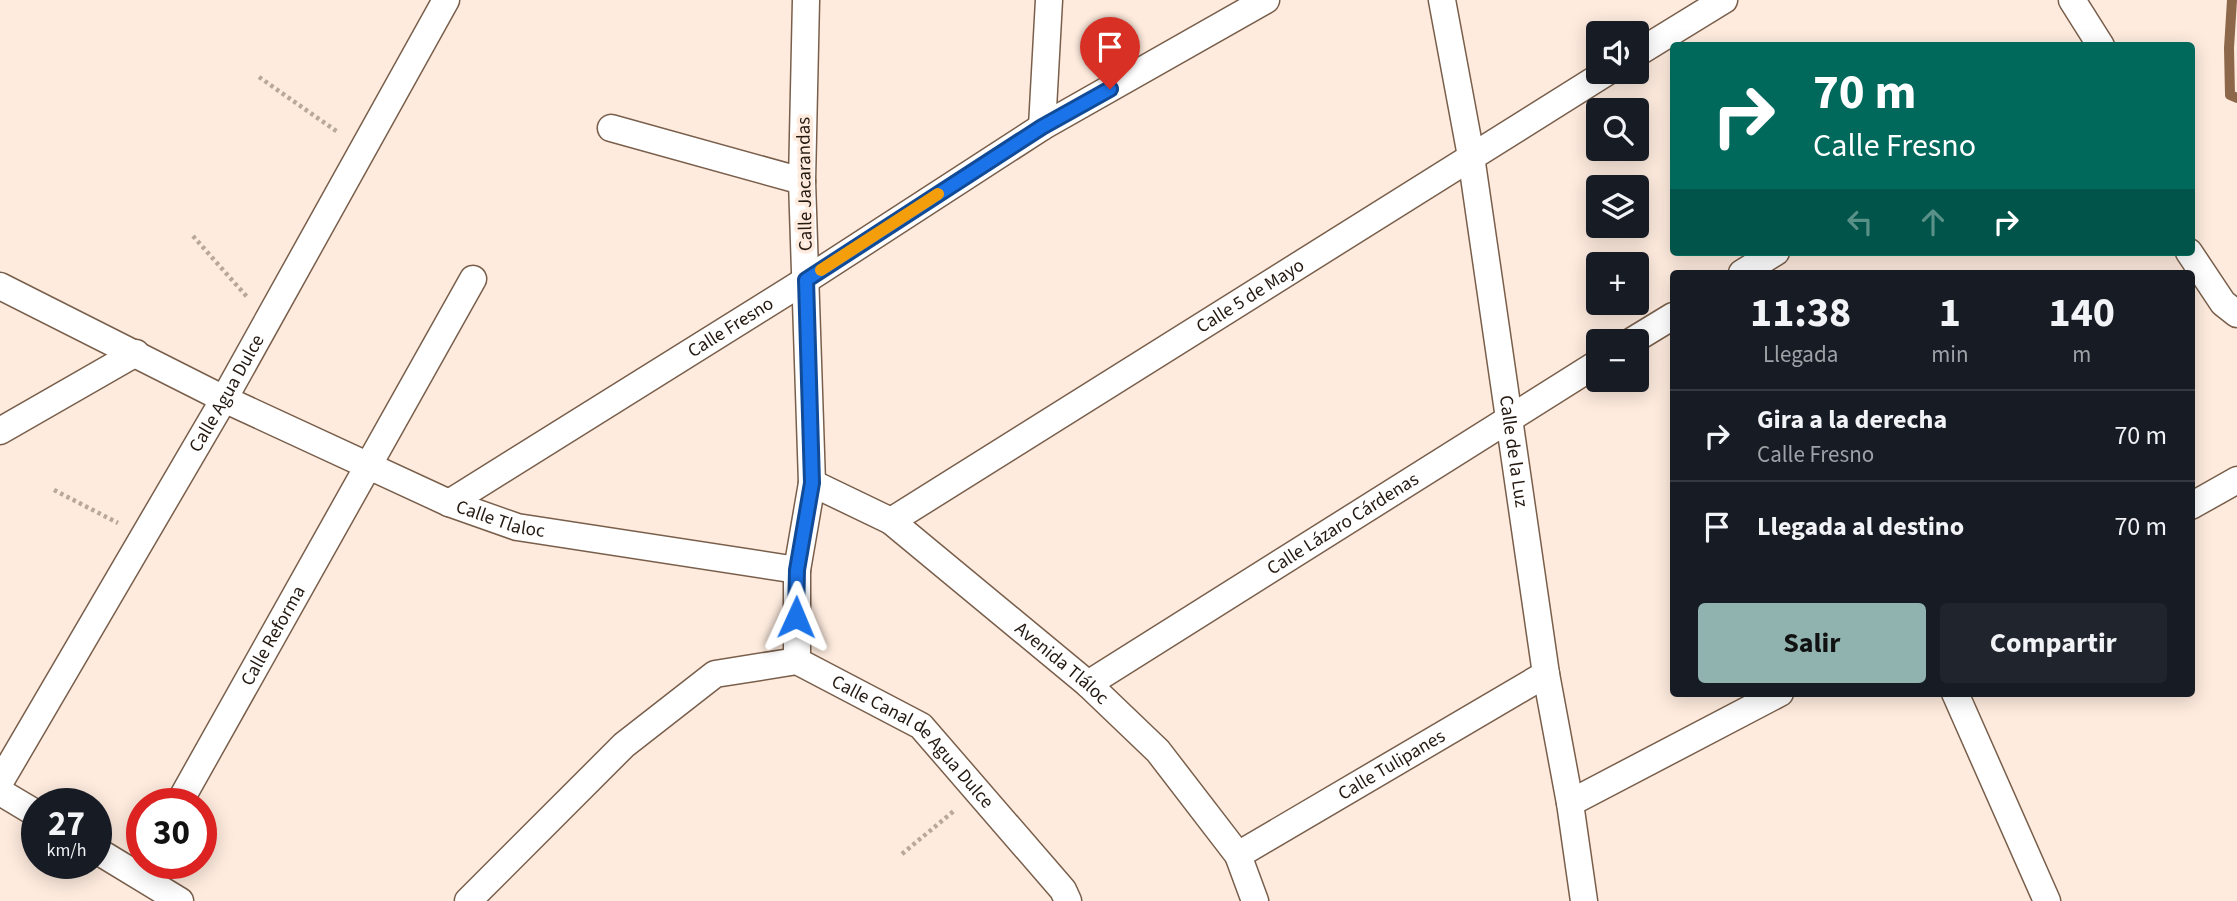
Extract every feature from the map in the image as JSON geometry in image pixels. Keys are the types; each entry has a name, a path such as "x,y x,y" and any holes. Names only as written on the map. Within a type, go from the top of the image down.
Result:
{"street":[{"name":"Calle Agua Dulce","path":"0,782 224,399 446,0"},
{"name":"Calle Jacarandas","path":"797,660 797,570 812,483 802,181 806,0"},
{"path":"1042,127 1049,0"},
{"name":"Calle Fresno","path":"449,503 806,280 1042,127 1266,0"},
{"name":"Calle de la Luz","path":"1442,0 1471,156 1546,674 1570,803 1584,901"},
{"path":"1649,46 1724,0"},
{"path":"2072,0 2098,42"},
{"name":"Calle 5 de Mayo","path":"891,521 1588,84"},
{"path":"611,128 802,181"},
{"path":"1747,270 1770,256"},
{"path":"2192,256 2223,303 2237,314"},
{"name":"Calle Reforma","path":"187,788 473,279"},
{"path":"0,286 224,399"},
{"path":"1649,331 1670,318"},
{"path":"0,431 136,353"},
{"name":"Calle Lázaro Cárdenas","path":"1088,684 1586,370"},
{"name":"Calle Tlaloc","path":"224,399 449,503 517,527 797,570"},
{"path":"2195,504 2237,480"},
{"name":"Avenida Tláloc","path":"812,483 891,521 1088,684 1158,751 1238,855 1255,901"},
{"path":"468,901 624,745 715,674 797,660"},
{"name":"Calle Canal de Agua Dulce","path":"797,660 921,726 1063,890 1068,901"},
{"name":"Calle Tulipanes","path":"1238,855 1546,674"},
{"path":"1570,803 1772,697"},
{"path":"1957,697 2047,901"},
{"path":"0,792 21,804"},
{"path":"154,879 180,901"}],"path":[{"path":"259,77 362,149"},
{"path":"193,236 266,320"},
{"path":"54,490 144,536"},
{"path":"902,854 977,791"}],"waterway":[{"path":"2232,0 2230,95 2237,98"}],"slow traffic":[{"path":"821,270 938,194"}],"route":[{"path":"796,617 797,570 812,483 806,280 1042,127 1110,89"}]}
